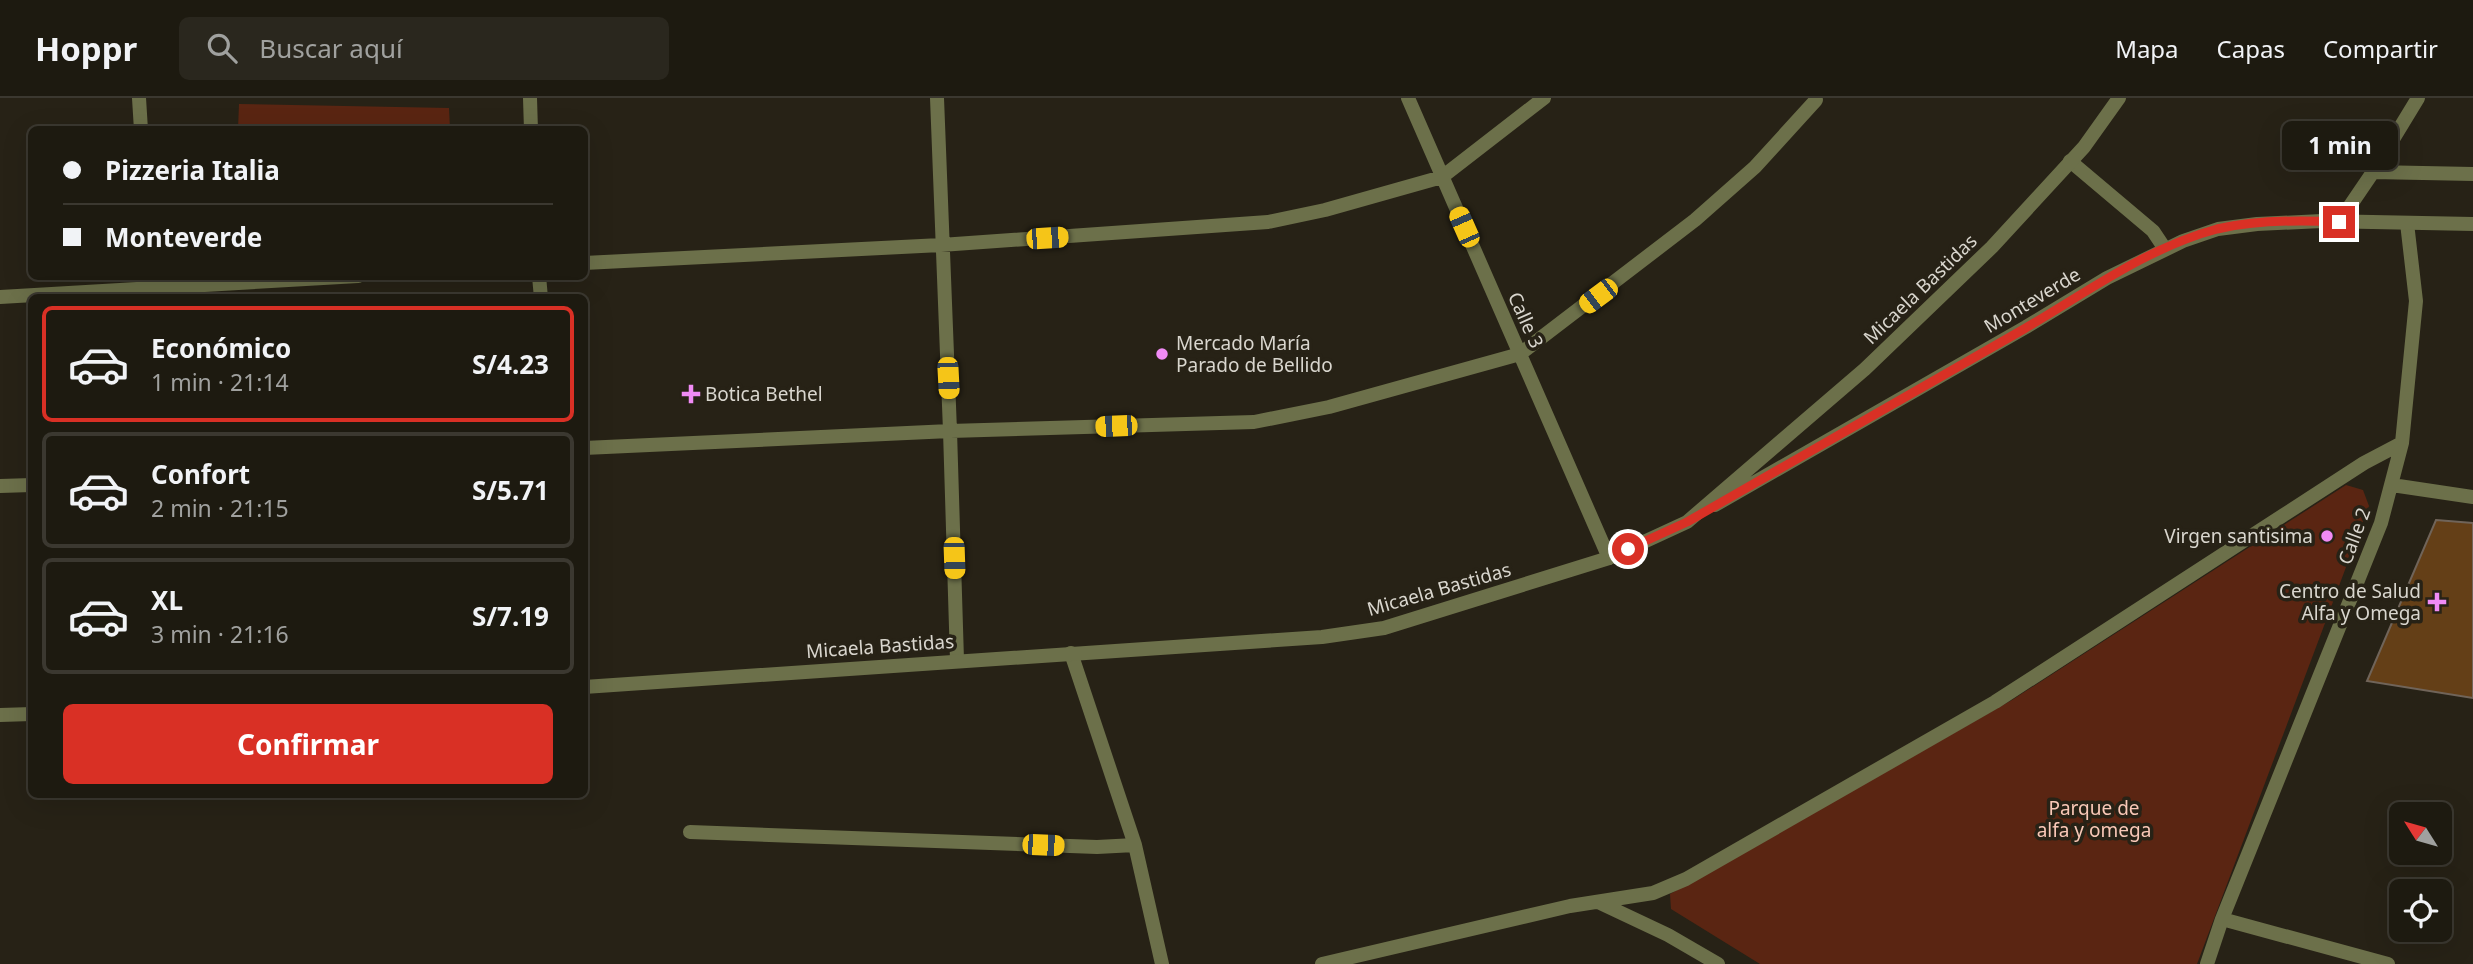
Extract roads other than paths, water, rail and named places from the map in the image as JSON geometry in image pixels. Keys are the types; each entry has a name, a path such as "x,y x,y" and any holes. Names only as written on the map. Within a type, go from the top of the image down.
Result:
{"street":[{"path":"139,98 141,126"},
{"path":"530,98 531,126"},
{"path":"937,98 957,660"},
{"name":"Calle 3","path":"1408,98 1609,558"},
{"path":"588,263 941,245 1269,222 1325,210 1442,177 1544,98"},
{"name":"Micaela Bastidas","path":"588,687 1322,637 1384,628 1609,558 1687,522 1865,369 2000,239 2070,162 2119,98"},
{"path":"2339,222 2418,98"},
{"path":"588,448 950,431 1254,422 1329,407 1520,354 1695,220 1755,167 1816,100"},
{"path":"2070,162 2153,231 2165,249"},
{"path":"2373,172 2473,174"},
{"name":"Monteverde","path":"1687,522 2107,278 2165,249 2218,229 2257,223 2473,224"},
{"name":"Calle 2","path":"2207,964 2222,919 2381,523 2392,485 2402,443 2416,301 2407,223"},
{"path":"51,294 290,280"},
{"path":"0,297 28,295"},
{"path":"1322,964 1598,902 1653,893 1686,879 1995,702 2364,463 2402,443"},
{"path":"0,486 28,485"},
{"path":"2392,485 2473,497"},
{"path":"1071,653 1135,845 1162,964"},
{"path":"0,715 28,714"},
{"path":"690,832 1097,847 1135,845"},
{"path":"1598,902 1668,935 1718,964"},
{"path":"2222,919 2388,964"}],"place":[{"name":"Mercado María Parado de Bellido","path":"1162,354"},
{"name":"Botica Bethel","path":"691,394"},
{"name":"Virgen santisima","path":"2327,536"},
{"name":"Centro de Salud Alfa y Omega","path":"2437,602"}],"park label":[{"name":"Parque de alfa y omega","path":"2094,819"}]}
